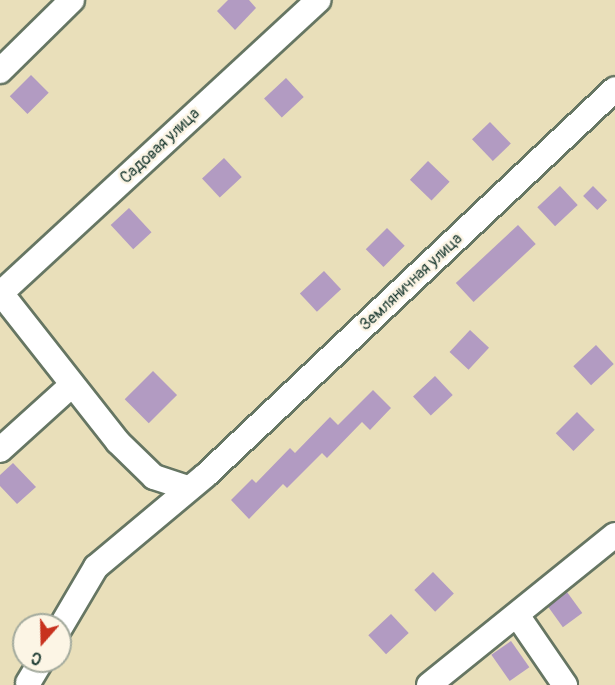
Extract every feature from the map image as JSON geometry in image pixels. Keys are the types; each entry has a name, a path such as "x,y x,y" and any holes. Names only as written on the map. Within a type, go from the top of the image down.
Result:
{"street":[{"path":"0,71 72,0"},
{"name":"Садовая улица","path":"0,292 319,0"},
{"name":"Земляничная улица","path":"69,613 96,567 197,482 615,89"},
{"path":"0,292 118,442 154,477 197,482"},
{"path":"0,450 72,385"},
{"path":"429,685 615,535"},
{"path":"517,615 565,685"},
{"path":"28,683 34,673"}],"building":[{"path":"228,0 249,0 256,8 235,30 217,11"},
{"path":"31,75 49,93 27,114 10,96"},
{"path":"286,78 304,97 282,117 264,98"},
{"path":"490,122 511,144 493,161 472,139"},
{"path":"224,158 242,177 220,197 202,178"},
{"path":"428,161 450,182 432,201 410,180"},
{"path":"560,186 578,205 555,226 537,207"},
{"path":"593,186 607,200 597,210 583,196"},
{"path":"129,208 152,232 133,249 111,225"},
{"path":"518,225 536,244 474,302 456,283"},
{"path":"387,228 405,246 383,267 366,249"},
{"path":"324,271 341,289 317,312 300,294"},
{"path":"470,330 489,348 469,370 450,352"},
{"path":"596,345 614,364 591,385 573,366"},
{"path":"153,371 177,395 149,423 125,399"},
{"path":"435,376 453,395 431,415 413,396"},
{"path":"373,390 391,408 370,430 362,422 327,458 322,453 287,488 283,484 249,519 231,500 252,479 256,483 290,448 295,453 330,417 338,425"},
{"path":"577,412 595,430 573,451 556,433"},
{"path":"13,463 36,487 17,504 0,486 0,475"},
{"path":"433,572 454,594 435,612 414,590"},
{"path":"567,592 582,613 563,627 548,606"},
{"path":"391,614 409,633 386,654 368,635"},
{"path":"511,641 529,667 510,681 491,655"}]}
